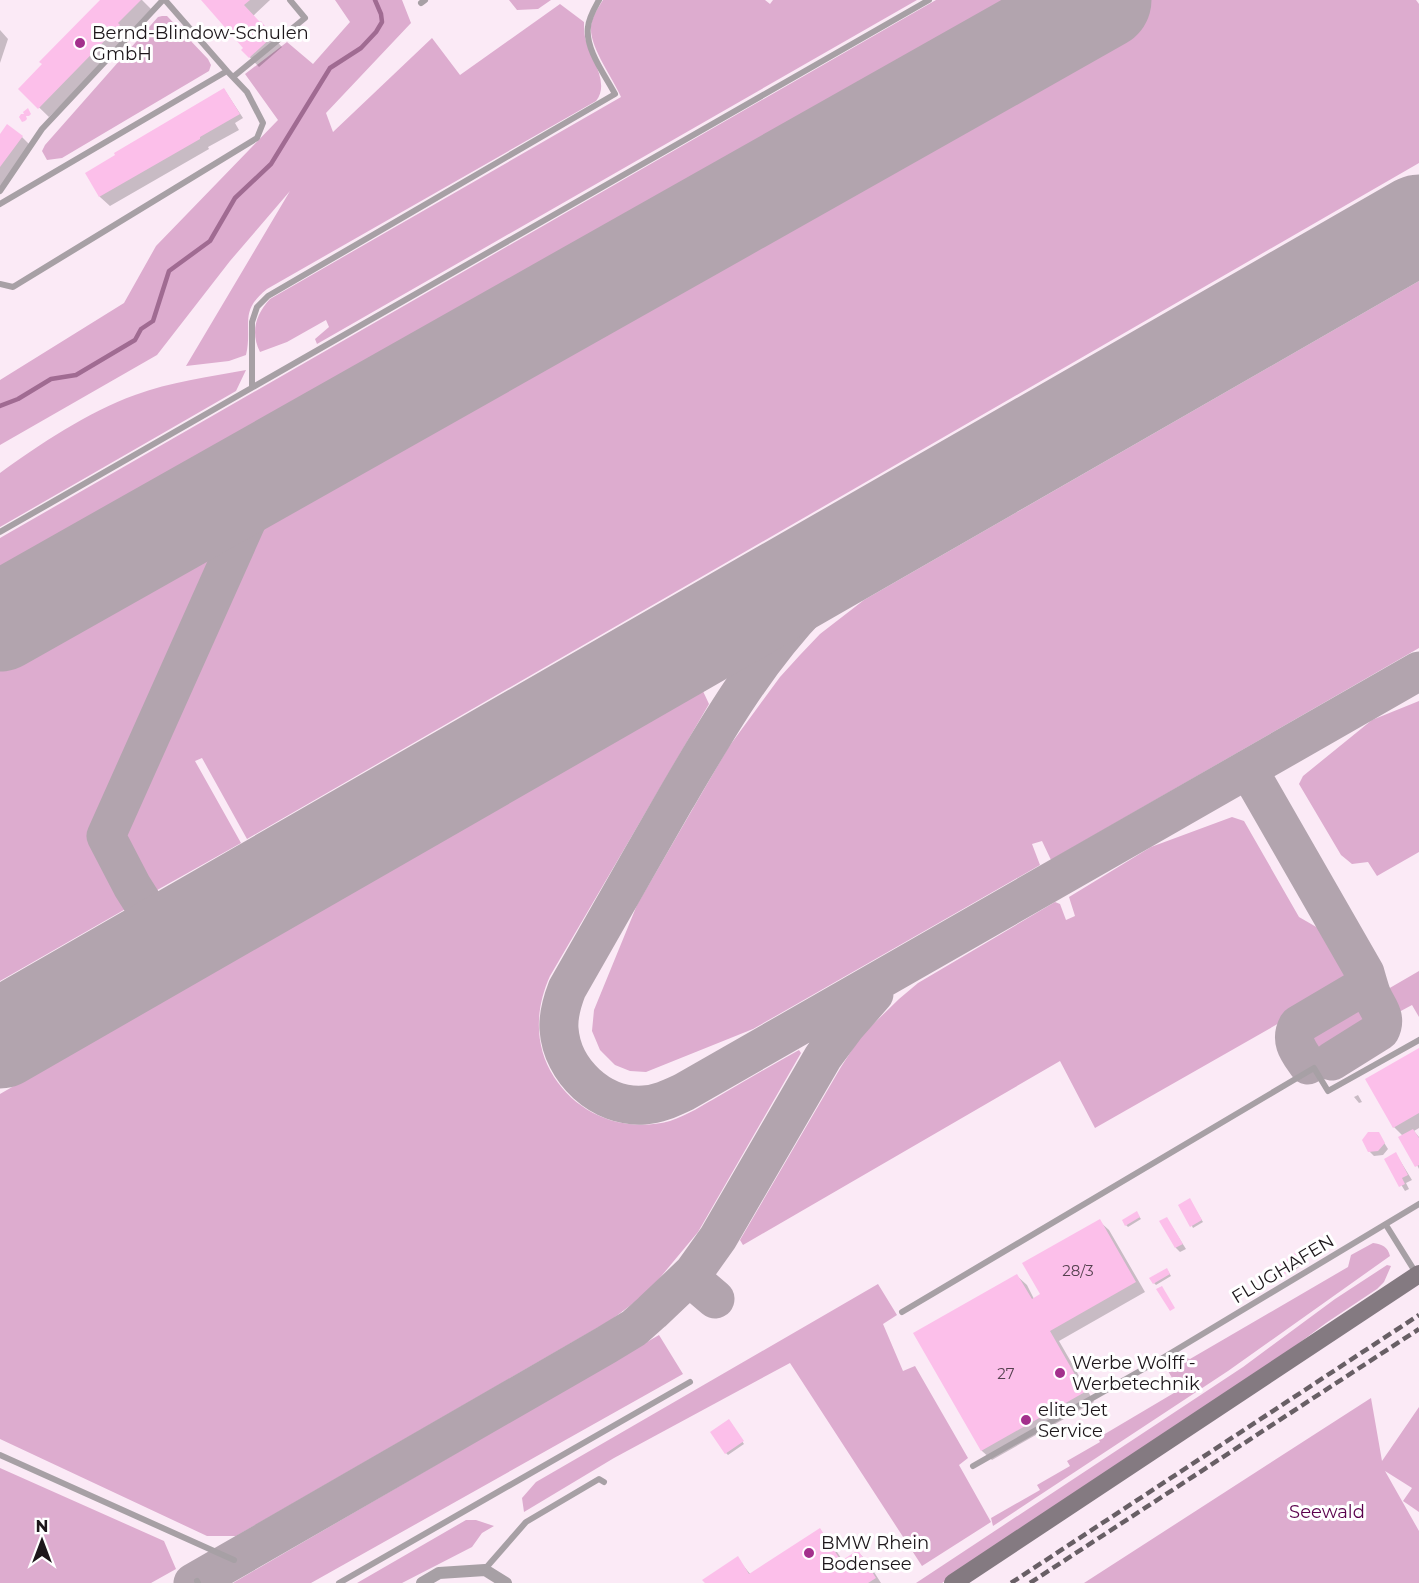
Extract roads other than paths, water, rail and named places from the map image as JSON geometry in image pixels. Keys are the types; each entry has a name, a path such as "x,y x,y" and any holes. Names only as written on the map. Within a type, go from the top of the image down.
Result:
{"street":[{"path":"953,1583 1418,1275"},
{"path":"422,1583 439,1574 485,1570 506,1583"}],"lane":[{"path":"0,191 42,129 164,0 247,92 263,123 257,138 13,287 0,284"},
{"path":"233,77 305,18 290,0"},
{"path":"252,387 252,322 257,307 268,296 615,94 592,48 588,29 591,15 599,0"},
{"path":"0,532 929,0"},
{"path":"0,204 227,71"},
{"path":"902,1312 1314,1068 1328,1091 1419,1040"},
{"name":"FLUGHAFEN","path":"973,1466 1161,1359 1419,1204"},
{"path":"1386,1225 1418,1275"},
{"path":"339,1583 690,1382"},
{"path":"0,1455 234,1560"},
{"path":"485,1570 526,1522 599,1479 604,1482"}],"waterway":[{"path":"0,406 18,399 51,379 76,375 135,340 141,329 153,321 169,271 210,241 235,198 271,164 330,68 361,48 376,32 382,22 375,0"}],"railway":[{"path":"1011,1583 1419,1315"},
{"path":"1030,1583 1419,1329"}],"place":[{"name":"Bernd-Blindow-Schulen GmbH","path":"80,43"},
{"name":"Werbe Wolff - Werbetechnik","path":"1060,1373"},
{"name":"elite Jet Service","path":"1026,1420"},
{"name":"BMW Rhein Bodensee","path":"809,1553"}],"park label":[{"name":"Seewald","path":"1327,1512"}]}
